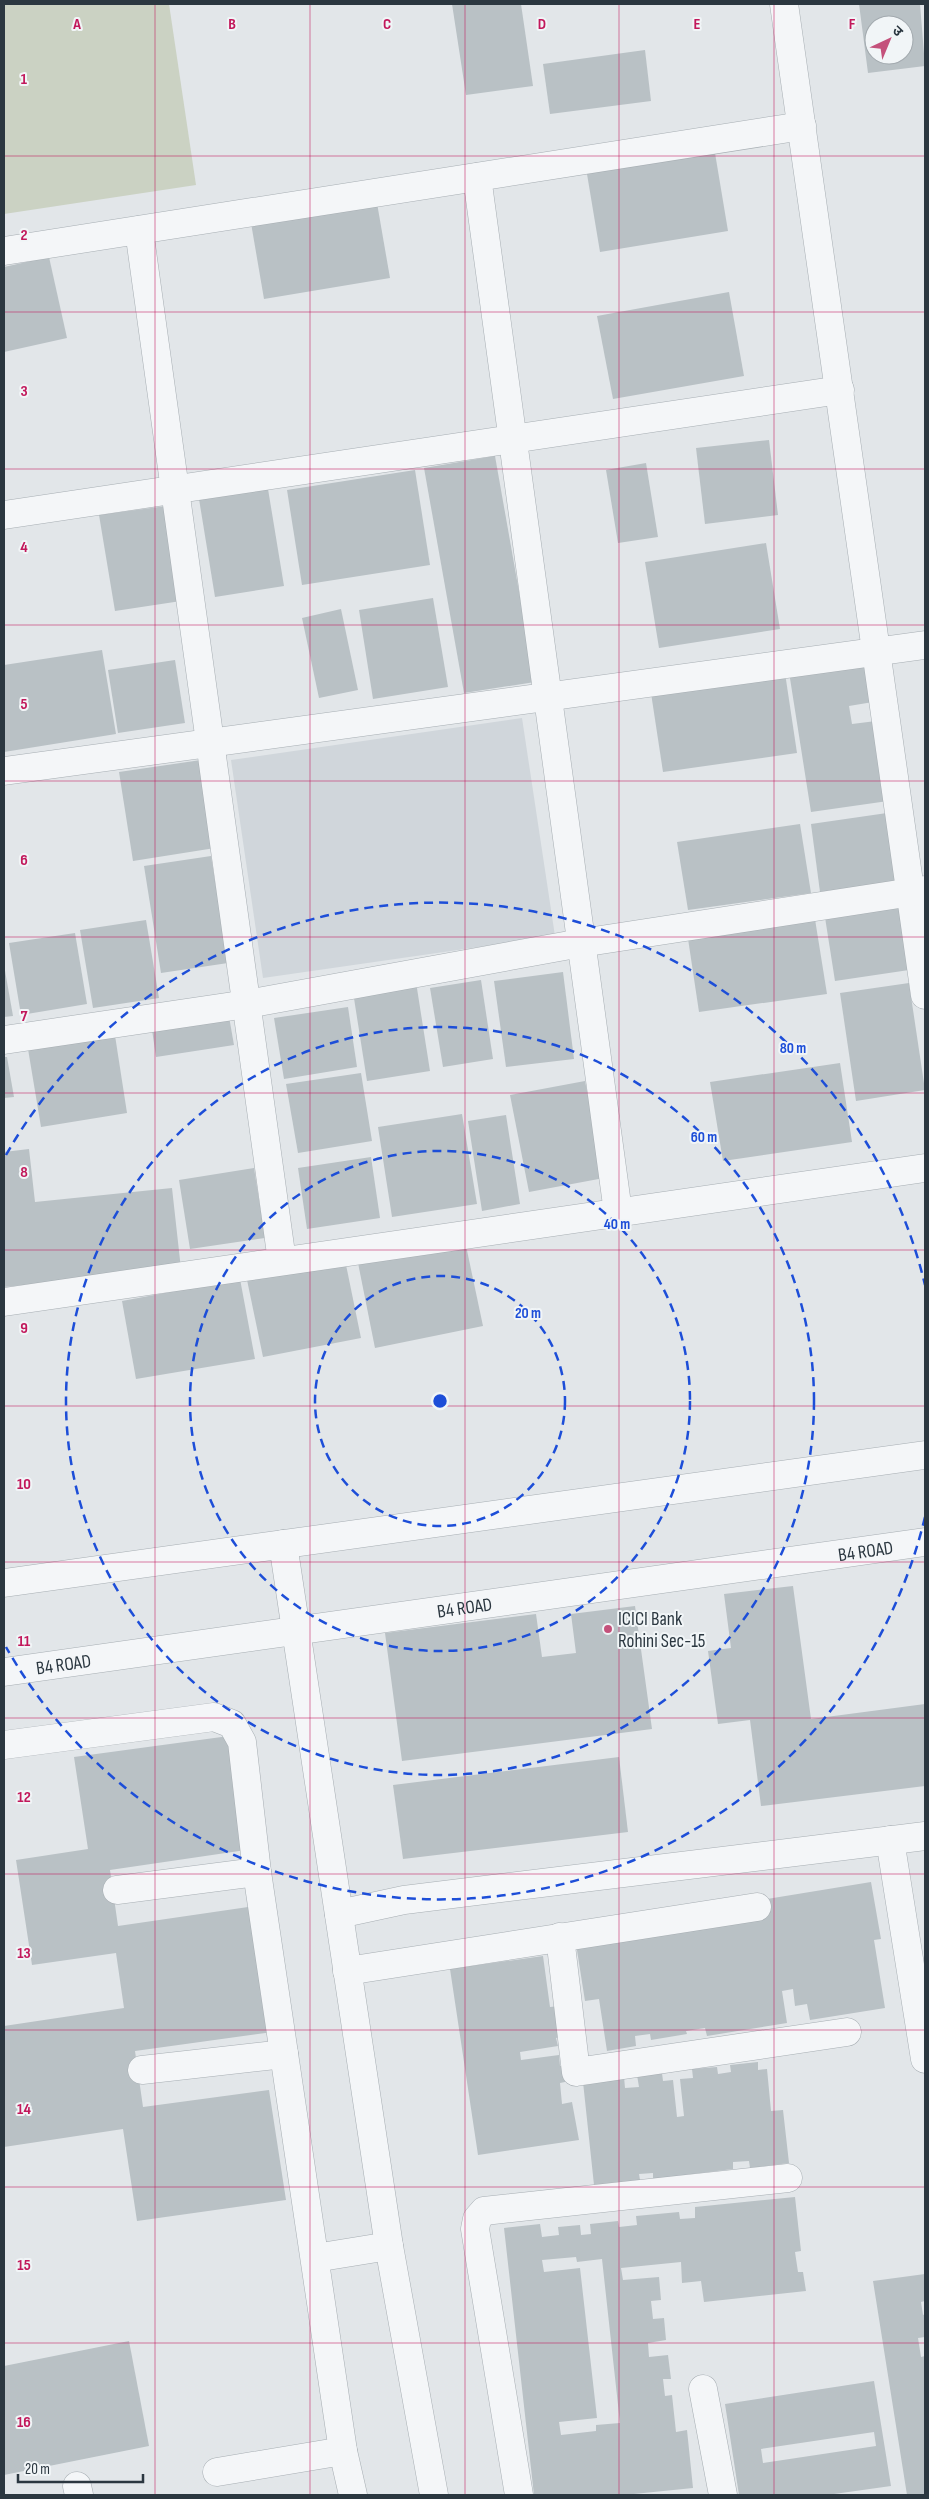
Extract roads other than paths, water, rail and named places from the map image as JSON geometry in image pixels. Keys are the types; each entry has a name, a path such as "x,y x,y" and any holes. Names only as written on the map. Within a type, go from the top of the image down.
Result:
{"street":[{"path":"784,4 878,652 917,891 925,994"},
{"path":"4,251 802,126"},
{"path":"476,177 618,1212"},
{"path":"140,230 282,1261"},
{"path":"4,515 840,390"},
{"path":"4,771 925,645"},
{"path":"4,1040 247,1004 581,943 917,891"},
{"path":"4,1302 925,1168"},
{"path":"4,1583 925,1455"},
{"name":"B4 ROAD","path":"4,1672 925,1542"},
{"path":"283,1544 389,2246 434,2495"},
{"path":"4,1745 214,1716 232,1724 242,1742 257,1872 343,2451 353,2495"},
{"path":"339,1914 404,1900 925,1836"},
{"path":"890,1840 925,2059"},
{"path":"117,1890 257,1872"},
{"path":"347,1971 757,1907"},
{"path":"560,1937 576,2072 847,2032"},
{"path":"142,2070 284,2054"},
{"path":"519,2495 475,2229 476,2219 484,2211 788,2178"},
{"path":"314,2258 389,2246"},
{"path":"703,2389 723,2495"},
{"path":"217,2472 343,2451"}],"place":[{"name":"ICICI Bank Rohini Sec-15","path":"608,1629"}]}
